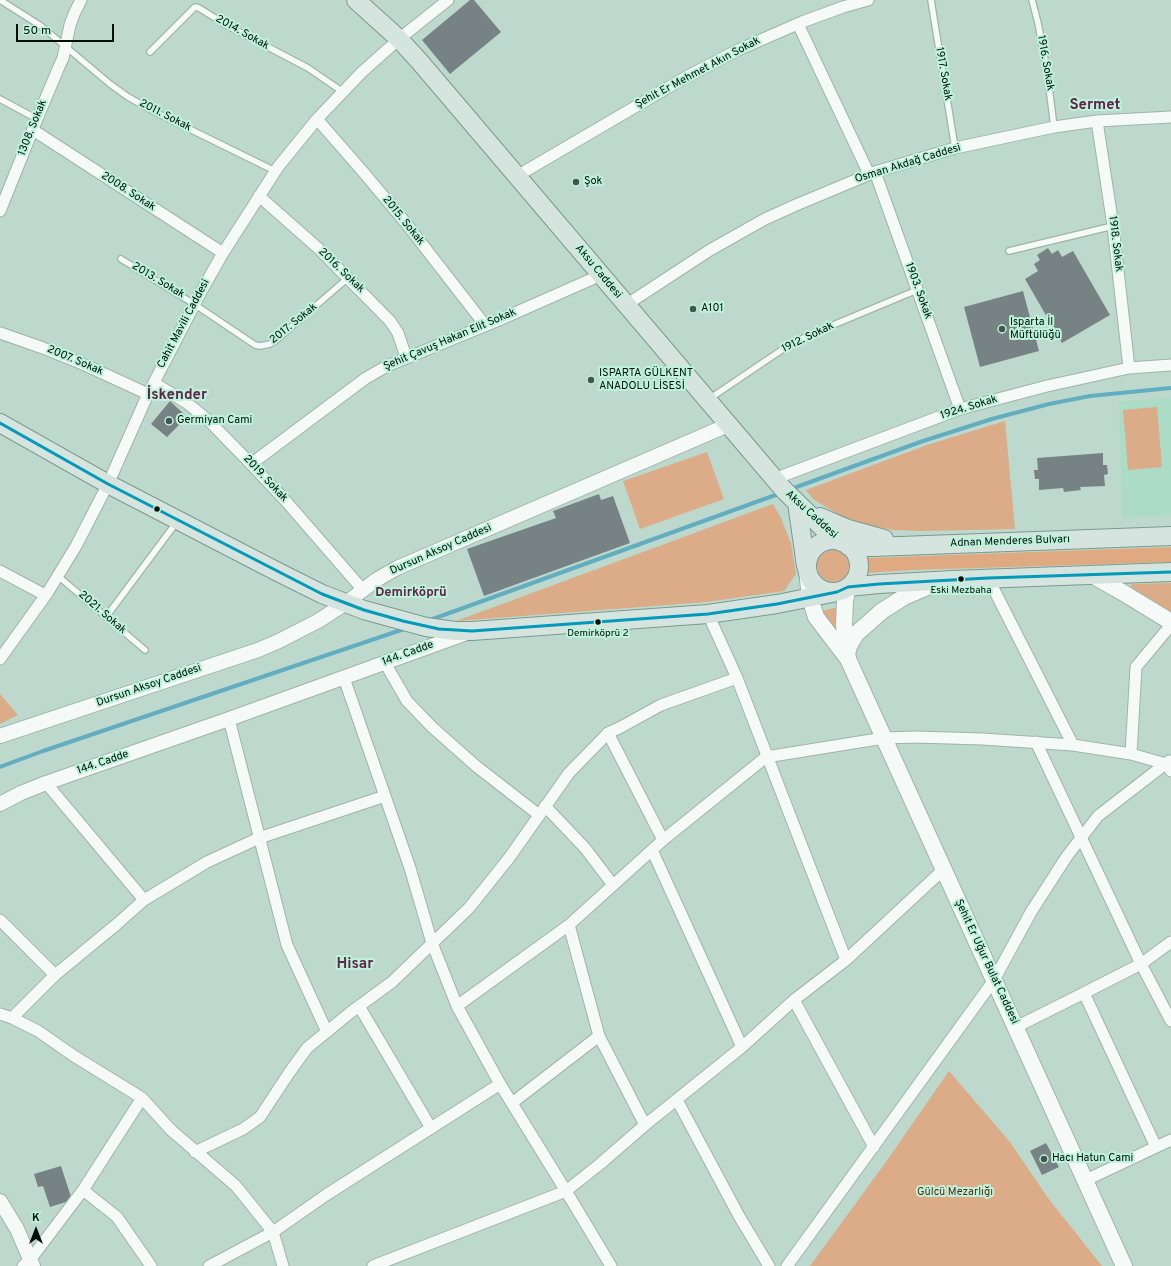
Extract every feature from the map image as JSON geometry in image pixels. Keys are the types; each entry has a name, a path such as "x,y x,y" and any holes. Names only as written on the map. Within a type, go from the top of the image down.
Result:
{"main road":[{"name":"Aksu Caddesi","path":"356,0 399,39 774,479 823,528 845,544"},
{"path":"0,423 108,484 322,594 364,610 403,621 439,629 472,631"},
{"path":"797,503 832,523 861,534 917,545"},
{"path":"797,503 809,577 814,584 828,592 894,583 988,578 1171,572"},
{"name":"Adnan Menderes Bulvarı","path":"845,544 873,547 1171,536"},
{"path":"807,570 807,561 810,553 823,542 832,540 845,544 854,552 858,560 859,569 856,577 842,590"},
{"name":"Şehit Er Uğur Bulat Caddesi","path":"807,570 810,598 816,617 847,656 1124,1266"},
{"path":"1092,574 1171,624"},
{"path":"847,656 849,646 856,634 882,610 914,592 939,583 953,580"},
{"name":"Şehit Er Uğur Bulat Caddesi","path":"842,590 847,656"},
{"name":"144. Cadde","path":"472,631 708,614 810,598 842,590"}],"street":[{"name":"1308. Sokak","path":"0,211 3,195 33,130 63,58 65,45 74,14 81,0"},
{"name":"Cahit Mavili Caddesi","path":"0,659 58,576 88,524 108,484 148,394 194,304 223,253 275,171 317,120 362,72 399,39 448,0"},
{"name":"Şehit Er Mehmet Akın Sokak","path":"517,176 686,76 738,50 798,24 843,7 868,0"},
{"name":"1903. Sokak","path":"798,24 872,173 917,290 960,409"},
{"name":"Osman Akdağ Caddesi","path":"626,305 710,250 753,226 796,205 872,173 955,148 1054,127 1097,121 1171,117"},
{"name":"2015. Sokak","path":"317,120 405,222 485,325"},
{"name":"1918. Sokak","path":"1097,121 1113,226 1129,368"},
{"name":"2008. Sokak","path":"33,130 223,253"},
{"name":"2016. Sokak","path":"259,196 319,249 393,324 398,333 406,357"},
{"name":"Şehit Çavuş Hakan Elit Sokak","path":"251,464 366,378 387,366 601,275"},
{"name":"2007. Sokak","path":"0,333 44,348 148,394"},
{"name":"1924. Sokak","path":"774,479 960,409 1047,386 1129,368 1171,365"},
{"name":"2019. Sokak","path":"154,383 198,412 251,464 363,590"},
{"name":"Dursun Aksoy Caddesi","path":"0,736 258,650 298,632 346,603 386,574 397,568 728,425"},
{"path":"0,571 45,595"},
{"path":"988,578 1073,745"},
{"path":"708,614 737,678 766,757 846,960"},
{"path":"1131,754 1136,667 1171,624"},
{"name":"144. Cadde","path":"0,804 21,793 46,783 344,678 472,631"},
{"path":"385,663 407,701 432,727 476,766 542,811 585,848 613,885"},
{"path":"344,678 410,868 432,943 456,1006 500,1084 611,1266"},
{"path":"195,1152 243,1129 260,1117 288,1073 307,1048 358,1006 392,982 469,908 509,858 569,773 608,733 661,705 737,678"},
{"path":"229,719 287,945 327,1032"},
{"path":"608,733 663,840"},
{"path":"456,1006 569,925 663,840 766,757 884,738 916,737 1073,745 1131,754 1169,765"},
{"path":"1036,742 1081,838 1171,1021"},
{"path":"787,1266 994,980 1031,912 1067,856 1098,816 1169,765"},
{"path":"46,783 144,900"},
{"path":"12,1018 55,975 144,900 207,862 259,838 385,796"},
{"path":"652,850 742,1048"},
{"path":"381,1265 566,1191 645,1125 742,1048 794,1000 846,960 944,869"},
{"path":"0,920 55,975"},
{"path":"569,925 599,1036 645,1125"},
{"path":"1016,1027 1142,964 1171,942"},
{"path":"1084,993 1156,1147"},
{"path":"794,1000 874,1147"},
{"path":"358,1006 431,1128"},
{"path":"0,1014 12,1018 38,1031 74,1056 142,1098 171,1130 236,1186 274,1232 283,1266"},
{"path":"512,1103 599,1036"},
{"path":"209,1266 274,1232 326,1195 500,1084"},
{"path":"29,1264 83,1190 142,1098"},
{"path":"677,1100 739,1216 769,1266"},
{"path":"1086,1180 1171,1140"},
{"path":"83,1190 117,1217 151,1266"},
{"path":"0,1201 17,1229 29,1264"}],"lane":[{"name":"2011. Sokak","path":"0,0 41,26 110,84 128,97 157,113 275,171"},
{"name":"1917. Sokak","path":"930,0 955,148"},
{"name":"1916. Sokak","path":"1032,0 1047,71 1054,127"},
{"name":"2014. Sokak","path":"150,52 195,7 233,29 308,68 343,92"},
{"path":"0,99 37,119"},
{"path":"1009,251 1113,226"},
{"name":"2013. Sokak","path":"120,259 194,304"},
{"name":"2017. Sokak","path":"194,304 255,345 265,346 275,341 348,278"},
{"name":"1912. Sokak","path":"708,401 789,345 917,290"},
{"path":"106,617 178,520"},
{"name":"2021. Sokak","path":"58,576 145,650"}],"shaded area":[{"path":"1171,398 1171,515 1122,517 1119,401"},
{"path":"1171,547 1171,562 866,572 867,558"}],"green space":[{"path":"1157,407 1162,467 1128,470 1123,410"},
{"path":"1005,421 1015,529 925,531 893,530 865,525 844,518 813,499 806,490 927,445"},
{"path":"707,452 724,499 640,529 623,481"},
{"path":"773,504 781,518 791,543 796,574 784,591 707,602 456,621"},
{"path":"830,550 836,550 845,554 849,566 845,578 836,582 830,582 821,578 817,569 817,563 821,554"},
{"path":"1171,583 1171,614 1131,587 1132,584"},
{"path":"838,607 840,641 823,618 822,611"},
{"path":"0,694 18,715 0,724"},
{"name":"Gülcü Mezarlığı","path":"949,1071 1010,1142 1048,1198 1102,1266 810,1266 883,1166"}],"building":[{"path":"470,0 474,0 501,32 450,74 422,40"},
{"path":"1048,248 1052,254 1058,250 1062,257 1073,251 1110,315 1062,343 1025,279 1038,271 1034,264 1040,260 1037,255"},
{"name":"Isparta İl Müftülüğü","path":"1023,291 1039,351 980,367 964,307"},
{"name":"Germiyan Cami","path":"170,401 187,417 167,437 151,424"},
{"path":"1103,453 1103,465 1107,465 1108,474 1104,475 1105,486 1080,487 1081,490 1064,492 1063,488 1039,490 1039,479 1035,479 1034,470 1038,470 1037,458"},
{"path":"599,494 601,500 613,496 630,543 484,596 467,549 556,518 553,511"},
{"name":"Hacı Hatun Cami","path":"1046,1143 1059,1167 1042,1175 1030,1151"},
{"path":"61,1166 72,1200 50,1207 43,1186 38,1187 34,1174"}],"waterway":[{"path":"791,489 923,441 992,419 1049,404 1090,396 1171,388"},
{"path":"430,620 781,493"},
{"path":"0,767 43,751 407,628"}],"transit line":[{"path":"0,423 108,484 322,594 364,610 439,629 472,631 708,614 777,604 837,592 848,587 879,584 988,578 1171,572"}],"place":[{"name":"Şok","path":"576,182"},
{"name":"A101","path":"693,309"},
{"name":"Isparta İl Müftülüğü","path":"1002,329"},
{"name":"ISPARTA GÜLKENT ANADOLU LİSESİ","path":"591,380"},
{"name":"Germiyan Cami","path":"169,421"},
{"name":"Eski Mezbaha","path":"961,579"},
{"name":"Demirköprü 2","path":"598,622"},
{"name":"Hacı Hatun Cami","path":"1044,1159"}],"district":[{"name":"Sermet","path":"1095,106"},
{"name":"İskender","path":"177,396"},
{"name":"Demirköprü","path":"411,593"},
{"name":"Hisar","path":"355,965"}]}
